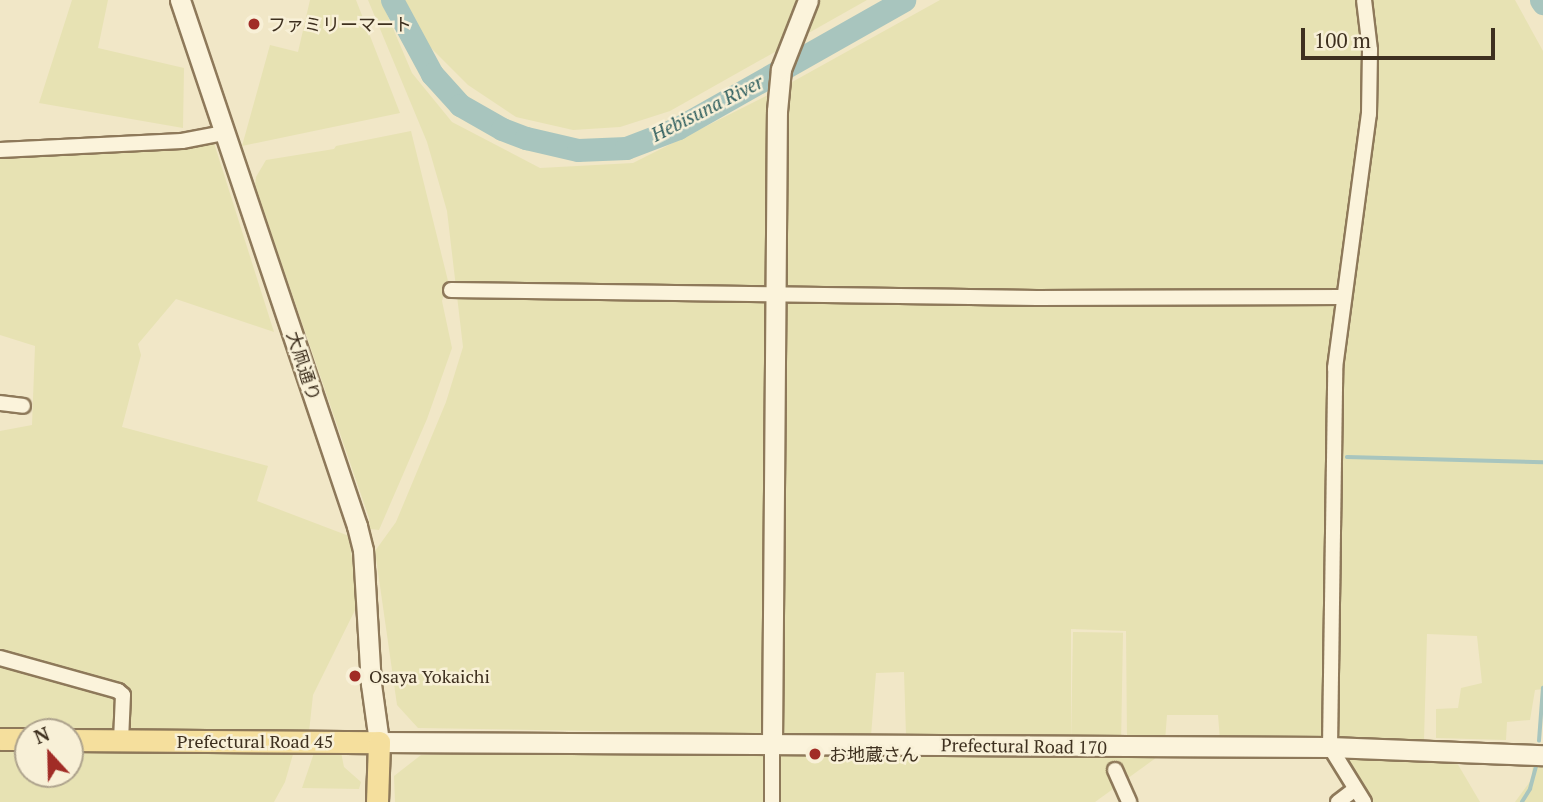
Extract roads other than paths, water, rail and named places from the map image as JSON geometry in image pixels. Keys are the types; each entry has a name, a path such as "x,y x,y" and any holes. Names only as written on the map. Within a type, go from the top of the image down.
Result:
{"main road":[{"name":"Prefectural Road 45","path":"84,740 379,742"},
{"path":"377,802 379,742"}],"street":[{"name":"大凧通り","path":"180,0 357,526 362,550 371,684 379,742"},
{"path":"772,802 777,111 781,69 808,0"},
{"path":"1364,0 1370,50 1369,114 1335,368 1331,747 1364,802"},
{"path":"0,150 169,142 224,132"},
{"path":"451,290 776,295 1343,297"},
{"path":"0,403 23,406"},
{"path":"0,658 118,691 123,695 121,741"},
{"name":"Prefectural Road 170","path":"379,742 1331,747 1543,755"},
{"path":"1115,770 1129,802"},
{"path":"1338,802 1355,789"}],"waterway":[{"name":"Hebisuna River","path":"392,0 432,74 460,105 502,129 526,138 578,150 626,148 678,128 904,0"},
{"path":"1347,457 1543,462"},
{"path":"1539,741 1543,688"},
{"path":"1522,802 1530,789 1537,762"}],"place":[{"name":"ファミリーマート","path":"254,24"},
{"name":"Osaya Yokaichi","path":"355,676"},
{"name":"お地蔵さん","path":"815,754"}]}
